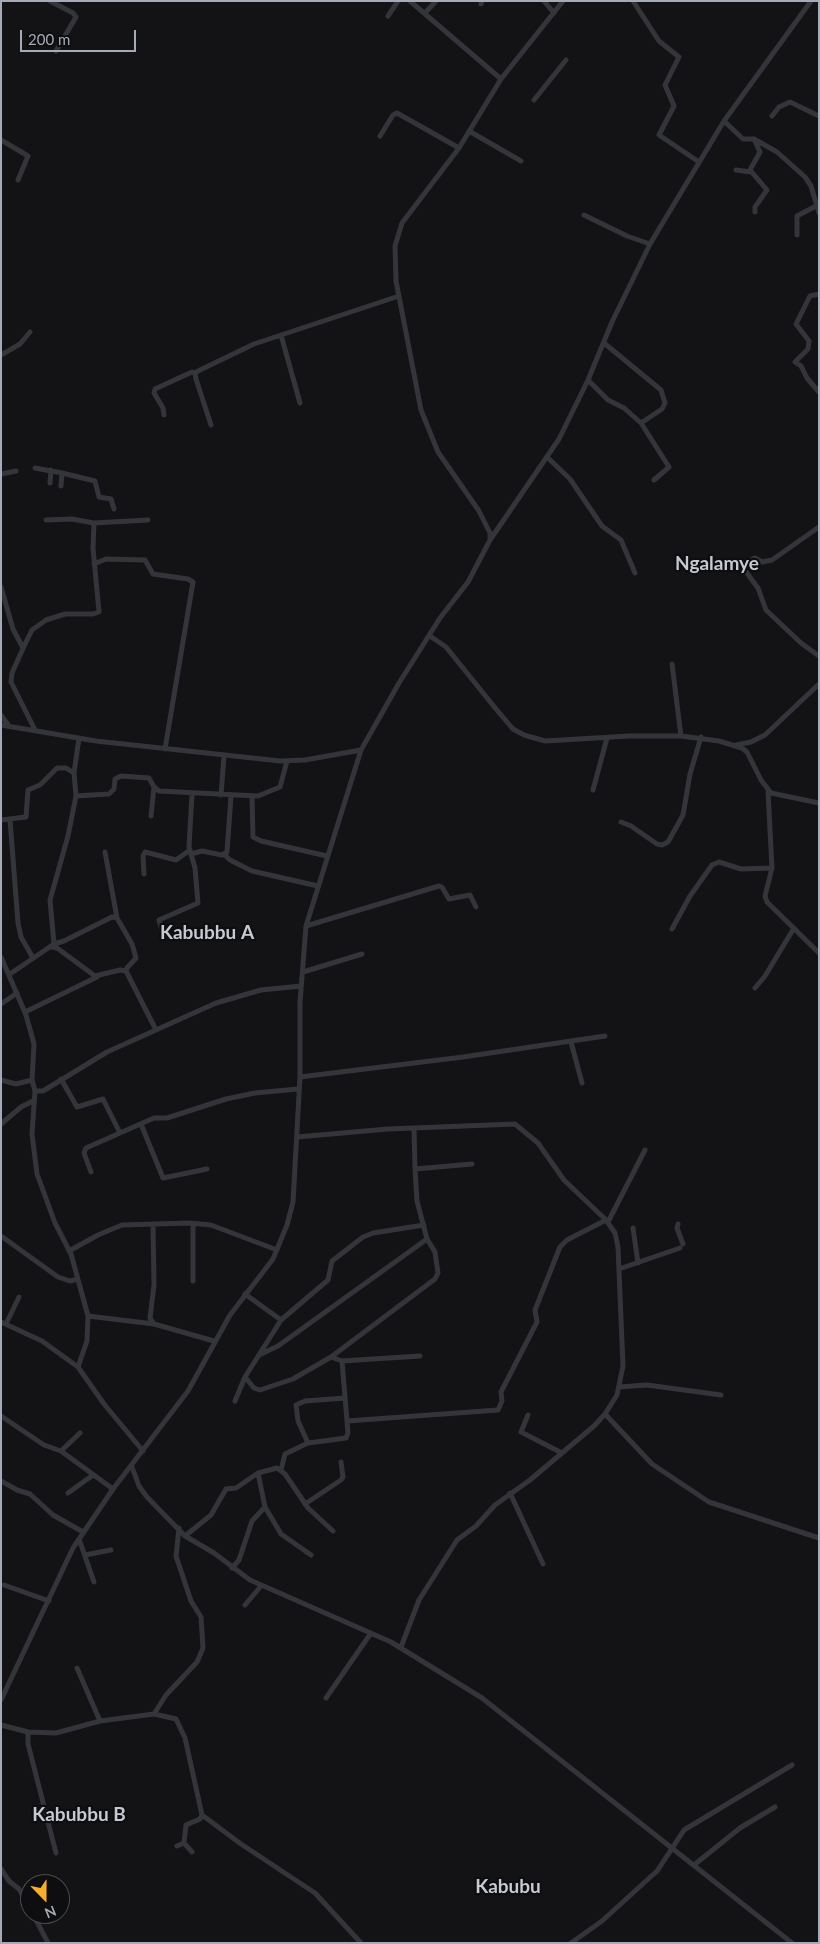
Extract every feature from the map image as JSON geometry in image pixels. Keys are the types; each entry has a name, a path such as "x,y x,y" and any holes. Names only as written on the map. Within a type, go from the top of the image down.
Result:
{"street":[{"path":"50,1 74,12 76,17 56,51"},
{"path":"388,16 398,1"},
{"path":"410,1 501,79"},
{"path":"425,13 436,1"},
{"path":"544,1 554,13"},
{"path":"490,540 482,518 430,438 421,410 394,265 397,235 402,223 459,148 501,79 564,1"},
{"path":"633,1 659,41 679,57 665,84 674,106 659,135 699,162"},
{"path":"1,1700 78,1539 113,1489 132,1467 188,1391 214,1341 245,1294 268,1267 287,1224 292,1202 300,1077 302,986 306,926 361,750 389,698 440,618 468,582 490,540 566,427 623,298 650,244 699,162 724,121 811,1"},
{"path":"534,100 566,60"},
{"path":"772,116 774,111 790,102 819,116"},
{"path":"380,136 393,114 397,113 459,148"},
{"path":"724,121 743,139 754,139 768,146 805,177 811,186 819,213"},
{"path":"469,131 521,161"},
{"path":"754,139 760,152"},
{"path":"1,140 20,149 28,156 18,180"},
{"path":"751,172 751,166 760,152 768,146"},
{"path":"736,170 751,172 767,190 755,207 755,212"},
{"path":"798,235 798,216 816,206"},
{"path":"584,215 627,236 650,244"},
{"path":"819,294 810,296 796,324 809,340 808,349 795,362 801,366 807,378 819,392"},
{"path":"164,416 163,408 154,393 155,389 192,372 195,373 247,346 399,296"},
{"path":"2,354 20,344 30,332"},
{"path":"281,335 300,403"},
{"path":"604,343 662,390 665,396 662,409 641,423"},
{"path":"195,373 211,425"},
{"path":"588,380 608,400 624,408 641,423 668,467 654,480"},
{"path":"547,456 570,479 602,526 621,540 635,573"},
{"path":"35,468 95,482 98,497 112,499 114,509"},
{"path":"50,470 50,484"},
{"path":"1,474 16,471"},
{"path":"61,486 62,473"},
{"path":"46,520 72,519 94,522 148,520"},
{"path":"35,730 11,682 12,673 32,630 46,620 65,614 93,614 100,612 94,564 94,522"},
{"path":"819,527 772,560 762,562 755,558 741,566 758,588 766,610 801,643 819,656"},
{"path":"94,564 106,559 145,560 150,565 153,574 193,581 165,749"},
{"path":"1,587 12,629 23,648"},
{"path":"430,636 438,640 451,652 496,710 524,735 545,741 681,736 701,737 735,745 747,752 768,792 772,868 765,896 767,902 819,953"},
{"path":"672,664 681,736"},
{"path":"735,745 751,742 765,735 819,684"},
{"path":"1,714 9,726"},
{"path":"1,725 165,749 287,761 361,750"},
{"path":"621,822 631,826 657,844 662,845 668,842 683,815 690,774 701,737"},
{"path":"80,738 74,773 76,796 68,836 50,900 56,945 97,977"},
{"path":"593,790 602,765 607,738"},
{"path":"747,752 751,742"},
{"path":"222,795 224,756"},
{"path":"76,796 109,794 114,789 115,779 119,776 149,778 154,787 159,791 252,797 280,787 287,761"},
{"path":"1,820 26,817 28,790 40,785 57,768 66,768 74,773"},
{"path":"150,816 154,787"},
{"path":"768,792 819,803"},
{"path":"164,937 158,920 198,904 195,868 191,852 192,794"},
{"path":"225,855 228,846 231,796"},
{"path":"252,797 254,836 261,840 327,856"},
{"path":"10,820 18,923 21,937 33,958"},
{"path":"144,874 143,856 145,852 176,860 191,852 202,851 225,855 230,860 252,871 318,886"},
{"path":"25,1012 97,977 127,969 135,960 136,954 117,918 105,852"},
{"path":"672,929 690,896 712,865 719,862 741,868 772,868"},
{"path":"306,926 439,886 442,887 449,899 470,895 476,907"},
{"path":"10,974 56,945 112,917 117,918"},
{"path":"755,988 765,976 794,928"},
{"path":"303,972 362,954"},
{"path":"1,957 25,1012 34,1044 32,1080 35,1091 32,1134 37,1174 55,1223 70,1251 88,1316 87,1341 78,1367"},
{"path":"127,969 156,1030"},
{"path":"35,1091 41,1092 97,1057 216,1003 243,994 302,986"},
{"path":"1,1004 17,993"},
{"path":"300,1077 605,1036"},
{"path":"571,1042 582,1083"},
{"path":"61,1079 77,1107 103,1099 120,1133"},
{"path":"1,1080 16,1084 32,1080"},
{"path":"91,1172 84,1151 154,1118 167,1118 226,1099 254,1093 298,1089"},
{"path":"1,1124 21,1107 33,1101"},
{"path":"141,1124 163,1178 207,1169"},
{"path":"296,1137 414,1128 515,1124 538,1143 564,1180 607,1221 615,1233 619,1269 623,1366 617,1395 606,1414 530,1480 510,1493 476,1526 457,1540 419,1600 401,1647"},
{"path":"245,1377 254,1388 260,1390 294,1378 331,1356 435,1279 438,1273 435,1252 427,1239 417,1201 414,1128"},
{"path":"347,1421 498,1410 502,1400 501,1392 536,1322 534,1310 560,1247 567,1240 607,1221 645,1150"},
{"path":"415,1169 472,1164"},
{"path":"70,1251 120,1225 153,1224 211,1225 277,1250"},
{"path":"149,1321 154,1285 153,1224"},
{"path":"193,1224 193,1281"},
{"path":"619,1269 682,1246 677,1228 678,1224"},
{"path":"235,1401 245,1377 281,1320 328,1280 332,1261 363,1237 373,1233 424,1225"},
{"path":"633,1228 638,1262"},
{"path":"1,1236 58,1278 70,1281 78,1279"},
{"path":"257,1356 278,1346 427,1239"},
{"path":"245,1294 281,1320"},
{"path":"19,1297 4,1323 42,1342 78,1367 104,1404 143,1451"},
{"path":"88,1316 149,1321 214,1341"},
{"path":"331,1356 342,1361 420,1356"},
{"path":"281,1470 285,1454 308,1443 346,1438 347,1421 342,1361"},
{"path":"619,1387 647,1385 721,1395"},
{"path":"308,1443 298,1421 296,1405 304,1401 345,1398"},
{"path":"606,1414 652,1464 709,1502 819,1538"},
{"path":"528,1415 521,1432 560,1452"},
{"path":"1,1416 44,1445 61,1451 113,1489"},
{"path":"61,1451 80,1433"},
{"path":"306,1504 341,1480 343,1477 341,1462"},
{"path":"132,1467 139,1486 147,1497 185,1536 214,1553 232,1568 262,1586 401,1647 482,1698 792,1943"},
{"path":"185,1536 211,1515 226,1490 236,1488 258,1473 272,1469 281,1470 306,1504 333,1531"},
{"path":"258,1473 265,1507 281,1534 311,1555"},
{"path":"68,1493 93,1475"},
{"path":"1,1481 30,1494 53,1515 83,1532"},
{"path":"510,1493 543,1564"},
{"path":"232,1568 239,1560 252,1521 265,1507"},
{"path":"154,1714 166,1695 197,1662 203,1648 202,1617 190,1601 176,1556 179,1528"},
{"path":"78,1539 94,1582"},
{"path":"85,1555 111,1550"},
{"path":"4,1585 48,1601"},
{"path":"245,1605 262,1586"},
{"path":"326,1698 371,1633"},
{"path":"76,1668 100,1721"},
{"path":"1,1724 28,1732 56,1733 100,1721 154,1714 172,1718 179,1722 202,1815 241,1844 315,1893 361,1943"},
{"path":"28,1732 29,1748 56,1853"},
{"path":"571,1943 602,1921 656,1871 684,1830 792,1765"},
{"path":"694,1865 740,1828 775,1807"},
{"path":"192,1852 184,1843 186,1825 200,1819 202,1815"},
{"path":"177,1846 184,1843"},
{"path":"1,1869 9,1882 20,1892"},
{"path":"38,1924 48,1943"}],"district":[{"name":"Ngalamye","path":"717,564"},
{"name":"Kabubbu A","path":"207,933"},
{"name":"Kabubbu B","path":"79,1815"},
{"name":"Kabubu","path":"508,1887"}]}
